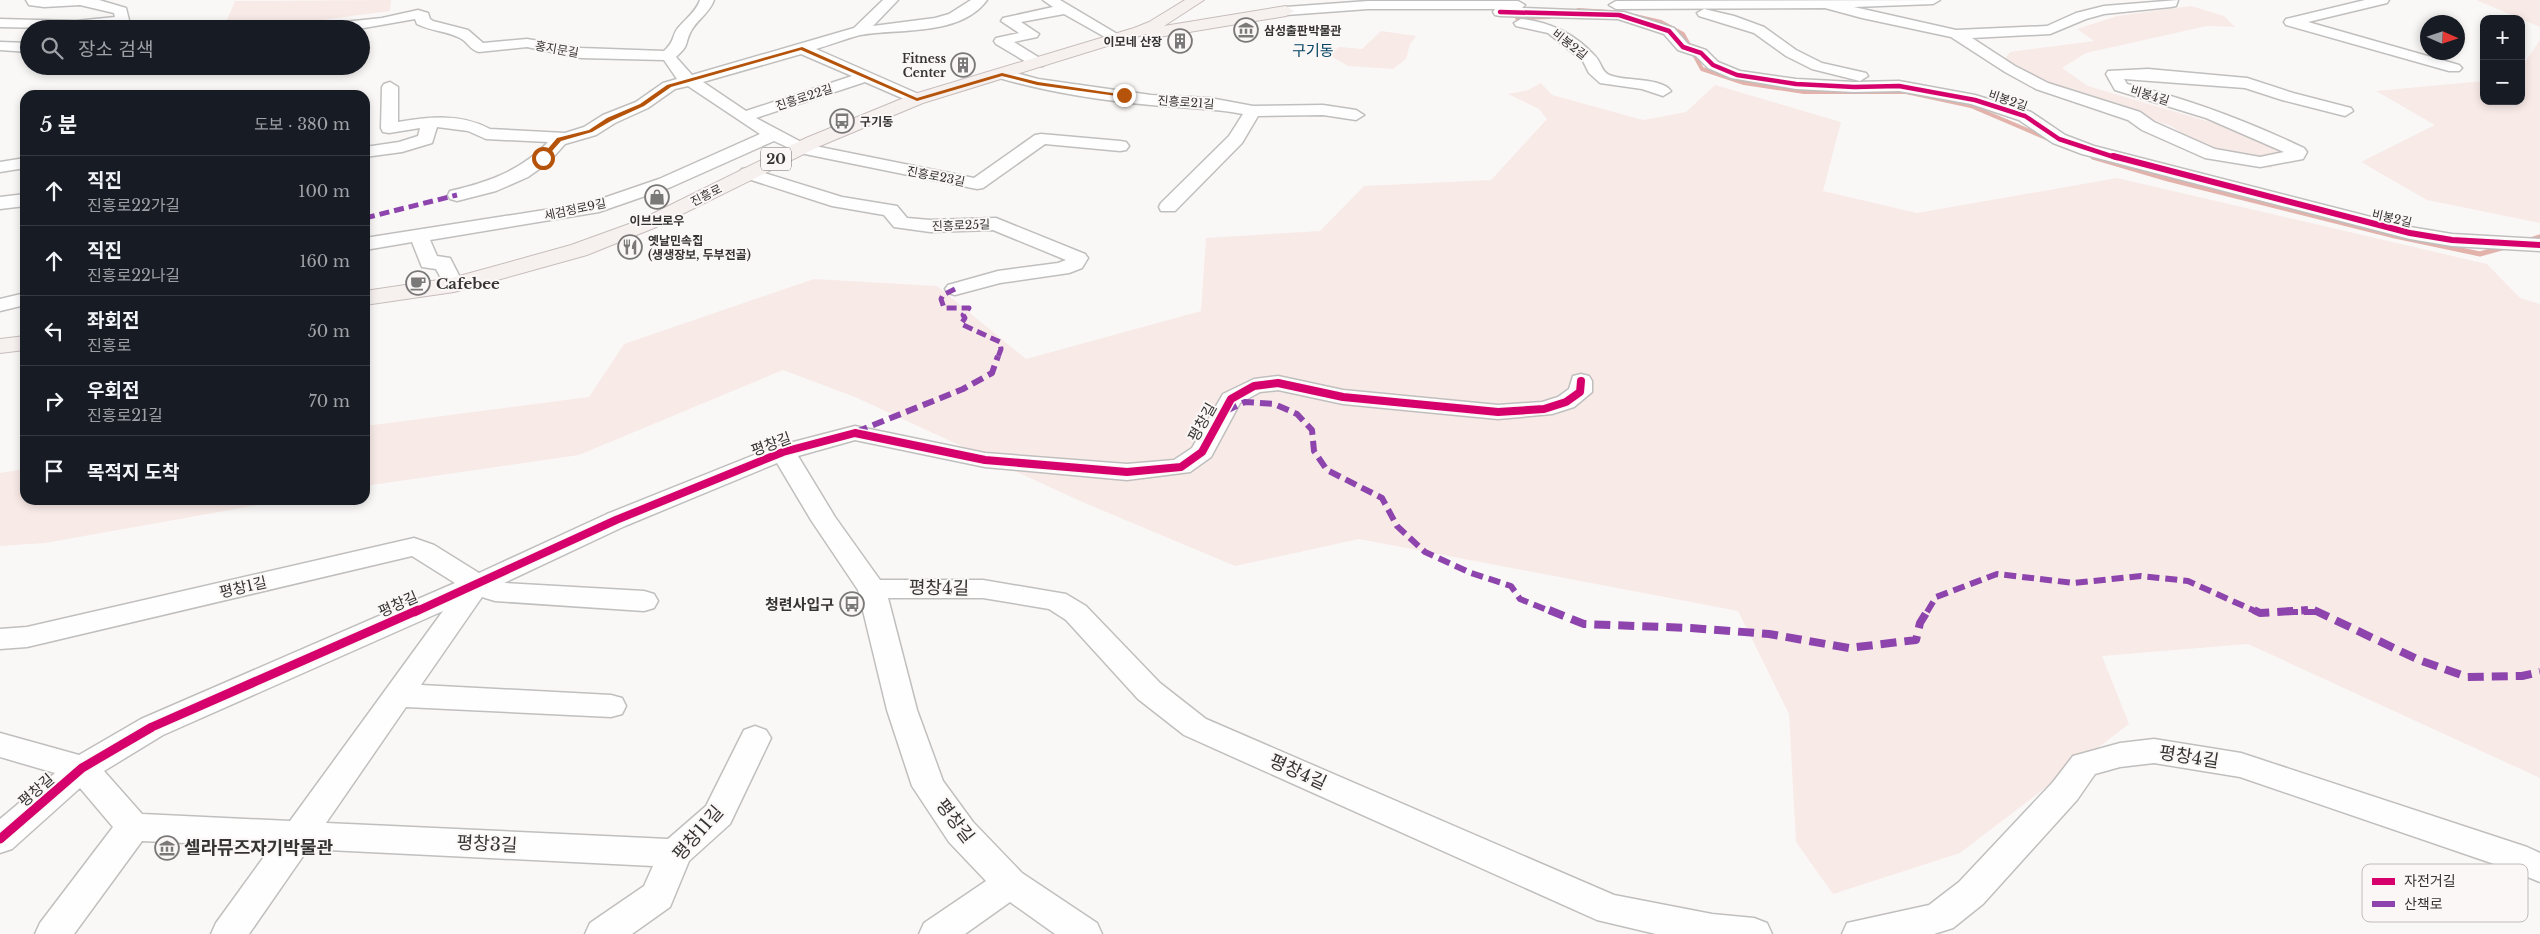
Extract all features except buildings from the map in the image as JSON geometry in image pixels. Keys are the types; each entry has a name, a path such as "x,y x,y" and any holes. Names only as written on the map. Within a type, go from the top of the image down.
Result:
{"main road":[{"path":"1190,4 1232,16 1235,18 1233,21"},
{"name":"진흥로","path":"370,297 454,285 563,255 647,224 800,148 917,99 1038,63 1155,25 1190,4"},
{"path":"1214,12 1286,11"},
{"path":"1117,38 1233,21 1286,11"},
{"path":"0,346 20,344"}],"street":[{"path":"33,0 40,3 73,0 121,11 122,20"},
{"path":"668,56 680,45 683,31 704,9 707,0"},
{"path":"860,31 892,0"},
{"path":"457,195 490,187 522,173 543,158 559,140 590,131 609,119 642,105 669,86 860,31 916,27 934,23 974,6 980,0"},
{"path":"1050,0 1117,38"},
{"path":"1468,0 1494,8"},
{"path":"1286,11 1368,5 1494,8 1828,4 1934,0"},
{"path":"1956,34 2050,30 2081,16 2104,10 2171,3 2171,0"},
{"path":"2382,0 2291,22 2454,68"},
{"name":"비봉4길","path":"1828,4 1862,14 1956,34 2010,69 2042,86 2134,116 2148,126 2211,154 2260,162 2284,159 2297,155 2298,152 2262,134 2221,118 2121,87 2114,74 2148,74 2247,83 2345,111"},
{"name":"비봉2길","path":"1675,6 1729,19 1759,30 1791,53 1817,66 1899,86 1975,100 2024,116 2059,139 2088,150 2410,234 2535,246"},
{"path":"1038,63 1002,41 1032,34 1008,21 1065,8"},
{"name":"비봉2길","path":"1494,8 1558,13 1610,14 1653,24 1668,31 1683,47 1701,53 1713,64 1737,75 1757,80 1824,86 1899,86"},
{"name":"비봉2길","path":"1494,8 1512,22 1539,25 1553,30 1590,59 1594,70 1606,80 1644,85 1663,91"},
{"name":"홍지문길","path":"370,23 418,14 423,16 422,21 428,24 470,37 479,48 527,43 580,53 668,56"},
{"path":"0,23 20,22"},
{"path":"0,46 20,47"},
{"path":"802,49 917,99"},
{"name":"진흥로22길","path":"668,56 682,76 720,98 744,117 800,148"},
{"name":"진흥로21길","path":"1002,74 1037,84 1151,100 1210,102 1252,111 1322,110 1356,115"},
{"name":"진흥로22길","path":"744,117 865,77"},
{"path":"390,87 389,128 445,121 464,125 486,134 515,137 564,138"},
{"path":"1168,207 1236,139 1252,111"},
{"path":"370,151 402,146 426,139 430,122"},
{"name":"세검정로9길","path":"370,243 592,208 665,183 715,158 774,135"},
{"name":"진흥로23길","path":"800,148 977,184 1041,139 1120,146"},
{"path":"2181,174 2211,154"},
{"path":"0,167 20,164"},
{"name":"진흥로25길","path":"748,173 839,202 890,210 901,223 930,226 996,224 1078,258 1075,264 1062,270 998,277 955,289"},
{"path":"0,204 20,201"},
{"path":"419,236 429,263 442,262 454,285"},
{"path":"0,304 20,300"},
{"name":"평창길","path":"0,839 82,768 152,727 476,585 616,520 782,452 854,433 985,460 1127,472 1181,467 1202,452 1231,398 1254,386 1278,383 1343,397 1498,412 1544,409 1566,402 1580,392 1581,382"},
{"name":"평창길","path":"782,452 824,520 872,589 902,710 928,786 961,832 1010,883 1084,934"},
{"name":"평창1길","path":"0,639 27,637 414,547 432,554 476,585 495,592 644,601"},
{"path":"229,934 476,585"},
{"name":"평창4길","path":"872,589 983,589 1056,601 1076,612 1149,691 1195,727 1610,909 1712,930 1754,934"},
{"path":"398,694 611,706"},
{"name":"평창11길","path":"603,934 658,896 675,853 718,815 755,738"},
{"path":"0,745 82,768 133,827 53,934"},
{"name":"평창4길","path":"1860,934 1905,927 1940,917 1971,893 2065,791 2084,765 2120,755 2154,751 2241,765 2514,857 2540,868"},
{"name":"평창3길","path":"133,827 675,853"},
{"path":"937,934 1010,883"}],"shaded area":[{"path":"391,0 390,11 322,20 227,20 235,1"},
{"path":"2476,0 2540,0 2540,27 2525,21 2525,15 2512,15"},
{"path":"2191,6 2224,16 2235,27 2207,26 2086,53 2062,68 2088,86 2237,130 2280,152 2271,168 2227,162 2171,126 2066,90 2029,75 2004,60 2010,52 2094,41 2077,29 2117,16"},
{"path":"1381,31 1416,36 1410,44 1406,59 1393,69 1348,66 1327,54 1340,47 1362,49"},
{"path":"2540,40 2540,223 2427,200 2361,162 2435,125 2376,91 2480,81 2480,105 2525,105 2525,62"},
{"path":"1541,83 1552,95 1643,120 1686,112 1715,85 1841,122 1823,191 1917,213 2117,178 2487,264 2520,298 2540,304 2540,778 2248,644 2102,656 2129,724 1960,853 1833,894 1796,842 1789,714 1738,611 1359,539 1235,566 1080,501 855,397 783,370 579,455 370,485 370,425 589,397 624,344 814,279 937,286 1026,359 1201,311 1206,238 1320,231 1364,186 1491,180 1547,119 1539,109 1508,94 1528,90"},
{"path":"20,470 20,505 258,505 45,543 0,546 0,473"}],"waterway":[{"path":"1578,10 1611,12"},
{"path":"1635,16 1661,22 1683,34 1702,69 1744,83 1804,92 1906,92 1971,106 2079,152"},
{"path":"1517,18 1550,17"},
{"path":"2095,158 2093,157 2168,179 2395,236 2480,254 2505,247"},
{"path":"2527,241 2540,237"}],"marked path":[{"path":"370,217 457,195"},
{"path":"856,432 963,389 992,373 1001,349 1000,342 970,330 961,324 965,318 963,315 969,308 944,308 941,299 943,295 955,289"},
{"path":"1226,411 1245,402 1274,404 1297,414 1312,430 1314,451 1327,470 1382,498 1397,526 1425,552 1471,573 1511,586 1520,599 1584,624 1691,628 1769,634 1849,648 1916,640 1920,623 1936,597 1997,574 2074,583 2141,576 2188,581 2217,592 2260,613 2313,610 2419,660 2467,677 2522,676 2540,672"}],"cycle path":[{"path":"1500,12 1619,15 1669,31 1683,47 1701,53 1713,65 1737,75 1796,84 1854,87 1899,86 1975,100 2025,116 2059,139 2088,150 2366,223 2452,240 2540,245"},
{"path":"0,839 82,768 152,727 476,585 616,520 783,452 855,433 985,460 1127,472 1181,467 1202,452 1231,399 1254,386 1278,383 1343,397 1498,412 1544,409 1566,402 1580,392 1581,381"}],"place":[{"name":"삼성출판박물관","path":"1246,30"},
{"name":"이모네 산장","path":"1180,41"},
{"name":"Fitness Center","path":"963,65"},
{"name":"구기동","path":"842,121"},
{"name":"이브브로우","path":"657,197"},
{"name":"옛날민속집 (생생장보, 두부전골)","path":"630,247"},
{"name":"Cafebee","path":"418,283"},
{"name":"청련사입구","path":"852,604"},
{"name":"셀라뮤즈자기박물관","path":"167,848"}],"district":[{"name":"구기동","path":"1313,50"}],"route":[{"path":"543,158 559,140 590,131 609,119 642,105 669,86 688,79 802,49 917,99 1002,74 1037,84 1124,95"}]}
